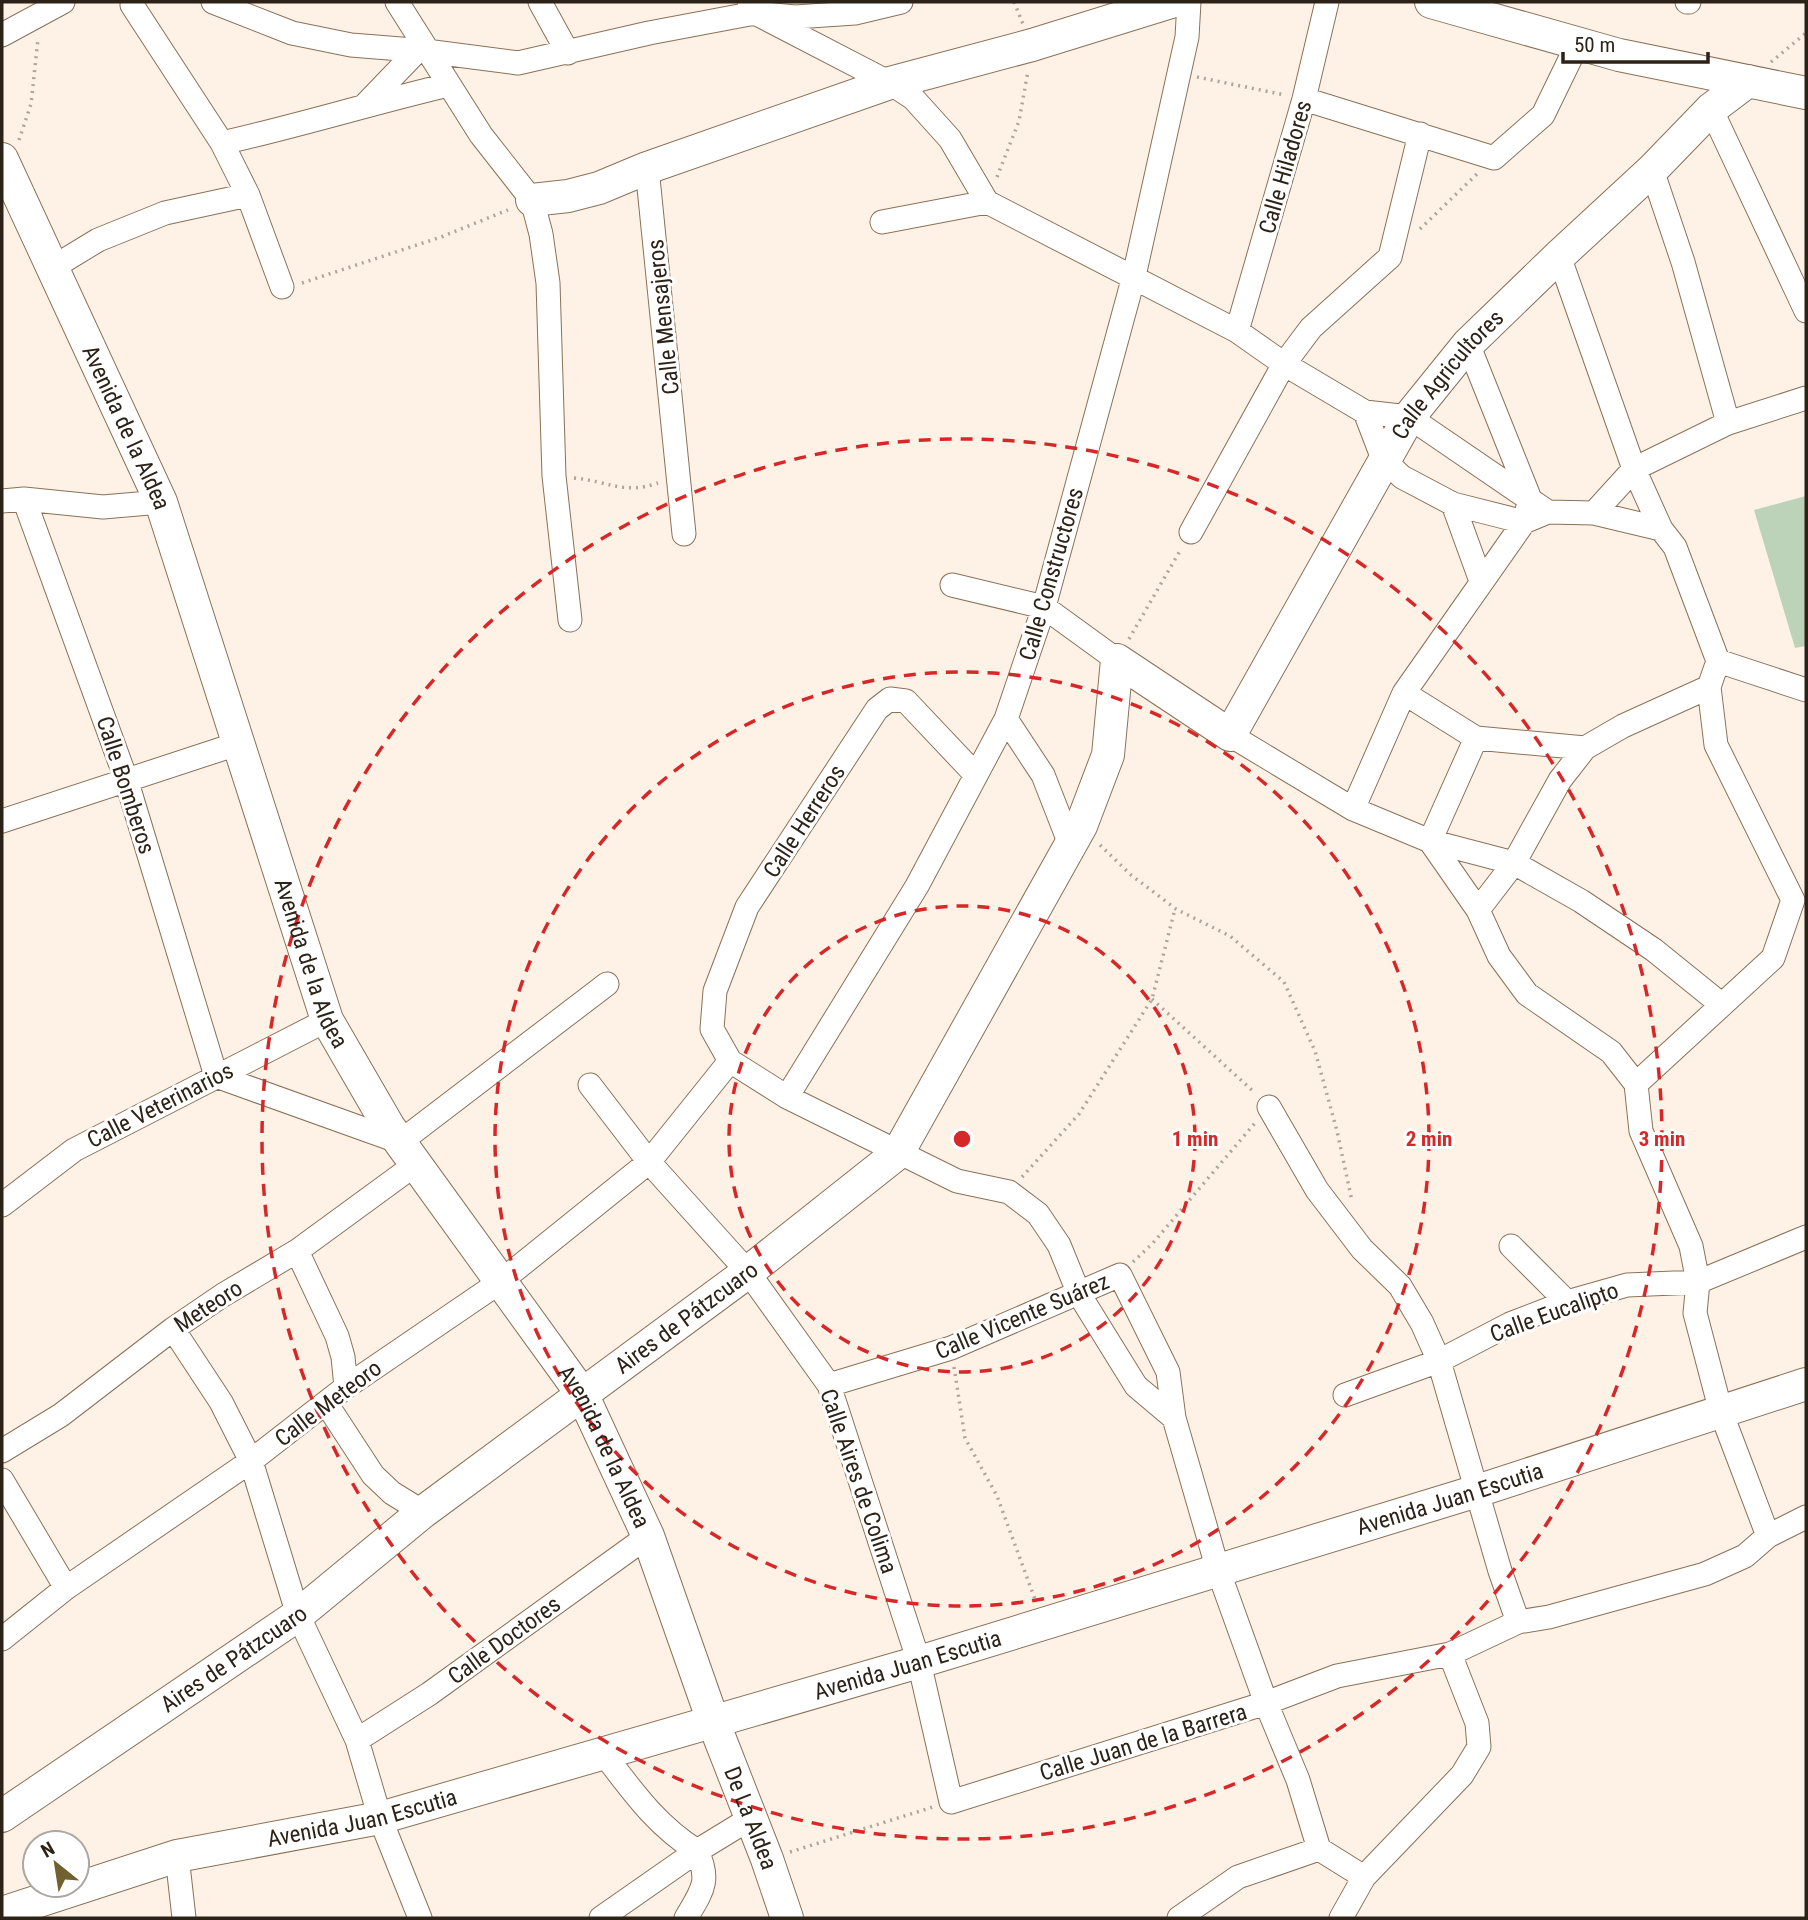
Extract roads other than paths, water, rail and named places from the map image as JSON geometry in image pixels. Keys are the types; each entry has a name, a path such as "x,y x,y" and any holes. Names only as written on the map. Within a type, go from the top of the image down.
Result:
{"street":[{"path":"2,35 63,2"},
{"path":"213,2 292,33 351,45 519,63 752,7 807,16 855,13 901,2"},
{"path":"397,2 422,51 449,85 493,152 532,200 541,234 548,283 554,476 570,620"},
{"path":"540,2 568,53"},
{"path":"532,200 578,194 890,83 1032,45 1171,2"},
{"name":"Calle Constructores","path":"787,1097 917,886 1006,719 1044,607 1134,276 1187,37 1189,2"},
{"path":"1431,2 1619,55 1806,93"},
{"path":"136,3 222,143 248,195 282,287"},
{"name":"Calle Hiladores","path":"1237,331 1332,5"},
{"path":"752,7 913,98 950,139 987,202 1237,331 1284,364 1365,412 1409,417 1539,506 1594,513 1661,529"},
{"path":"1304,99 1494,158 1543,115 1578,43"},
{"path":"365,105 422,51"},
{"name":"Calle Agricultores","path":"1230,735 1409,417 1468,344 1652,170 1711,109 1748,81"},
{"path":"222,143 449,85"},
{"path":"1711,109 1806,311"},
{"path":"1191,532 1284,364 1311,328 1390,257 1420,134"},
{"name":"Avenida de la Aldea","path":"5,166 161,502 327,1020 408,1153 582,1394 648,1536 713,1721"},
{"name":"Calle Mensajeros","path":"647,168 684,534"},
{"path":"1652,170 1683,262 1728,423"},
{"path":"52,268 98,240 165,213 248,195"},
{"path":"882,222 987,202"},
{"path":"1559,256 1634,469 1661,529 1675,547 1718,661 1709,687 1716,745 1793,900 1773,958 1636,1084"},
{"path":"1468,344 1539,506"},
{"path":"1594,513 1634,469 1728,423 1806,398"},
{"path":"1365,412 1383,459 1402,477 1453,504 1524,522"},
{"path":"13,500 103,507 161,502"},
{"name":"Calle Bomberos","path":"13,500 126,779 216,1076"},
{"path":"1453,504 1481,581"},
{"path":"1353,809 1404,693 1481,581 1539,506"},
{"path":"952,585 1044,607 1117,660 1230,735 1353,809 1430,841 1514,863 1581,901 1644,943 1722,1006"},
{"name":"Aires de Pátzcuaro","path":"2,1816 298,1615 423,1512 748,1272 898,1153 1076,835 1108,755 1117,660"},
{"path":"1718,661 1806,690"},
{"path":"1478,910 1514,863 1560,780 1584,748 1623,726 1709,687"},
{"path":"1404,693 1476,738 1584,748"},
{"name":"Calle Herreros","path":"730,1061 712,1029 715,991 747,907 877,709 890,699 906,701 975,774"},
{"path":"1006,719 1043,775 1076,835"},
{"path":"1430,841 1476,738"},
{"path":"2,821 237,744"},
{"path":"1430,841 1478,910 1499,956 1527,993 1611,1052 1636,1084 1640,1131 1691,1246 1698,1282 1695,1313 1721,1412 1768,1536"},
{"name":"Meteoro","path":"2,1451 61,1415 173,1329 223,1295 297,1251 607,984"},
{"name":"Calle Veterinarios","path":"4,1200 74,1150 327,1020"},
{"path":"730,1061 787,1097 898,1153 957,1181 1009,1192 1038,1214 1059,1245 1080,1293 1136,1386 1174,1418 1218,1570 1266,1703 1298,1780 1320,1849 1364,1877"},
{"name":"Calle Meteoro","path":"2,1639 66,1588 251,1461 346,1387 500,1282 649,1162 730,1061"},
{"path":"216,1076 408,1153"},
{"name":"Calle Aires de Colima","path":"590,1085 649,1162 748,1272 829,1385 919,1662 951,1802"},
{"path":"1269,1107 1317,1190 1362,1249 1400,1286 1422,1322 1439,1361 1500,1571 1518,1622"},
{"name":"Calle Eucalipto","path":"1345,1395 1439,1361 1510,1324 1567,1302 1627,1284 1698,1282 1806,1237"},
{"path":"1511,1246 1567,1302"},
{"path":"297,1251 337,1336 343,1357 346,1387"},
{"name":"Calle Vicente Suárez","path":"829,1385 951,1348 1120,1275 1168,1372 1174,1418"},
{"path":"173,1329 221,1402 251,1461 298,1615 357,1740 380,1818 420,1918"},
{"name":"Avenida Juan Escutia","path":"2,1913 177,1856 380,1818 919,1662 1477,1491 1806,1384"},
{"path":"326,1403 373,1475 392,1493 423,1512"},
{"path":"2,1480 66,1588"},
{"name":"Calle Juan de la Barrera","path":"951,1802 1266,1703 1337,1676 1450,1654 1518,1622 1549,1617 1705,1574 1745,1556 1768,1536 1806,1517"},
{"name":"Calle Doctores","path":"357,1740 429,1693 648,1536"},
{"path":"1341,1918 1364,1877 1462,1775 1479,1747 1477,1723 1450,1654"},
{"name":"De La Aldea","path":"713,1721 787,1918"},
{"path":"604,1754 648,1812 673,1836 696,1851 705,1869 701,1893 686,1918"},
{"path":"601,1918 696,1851 751,1818"},
{"path":"1179,1918 1238,1877 1320,1849"},
{"path":"177,1856 184,1918"}]}
